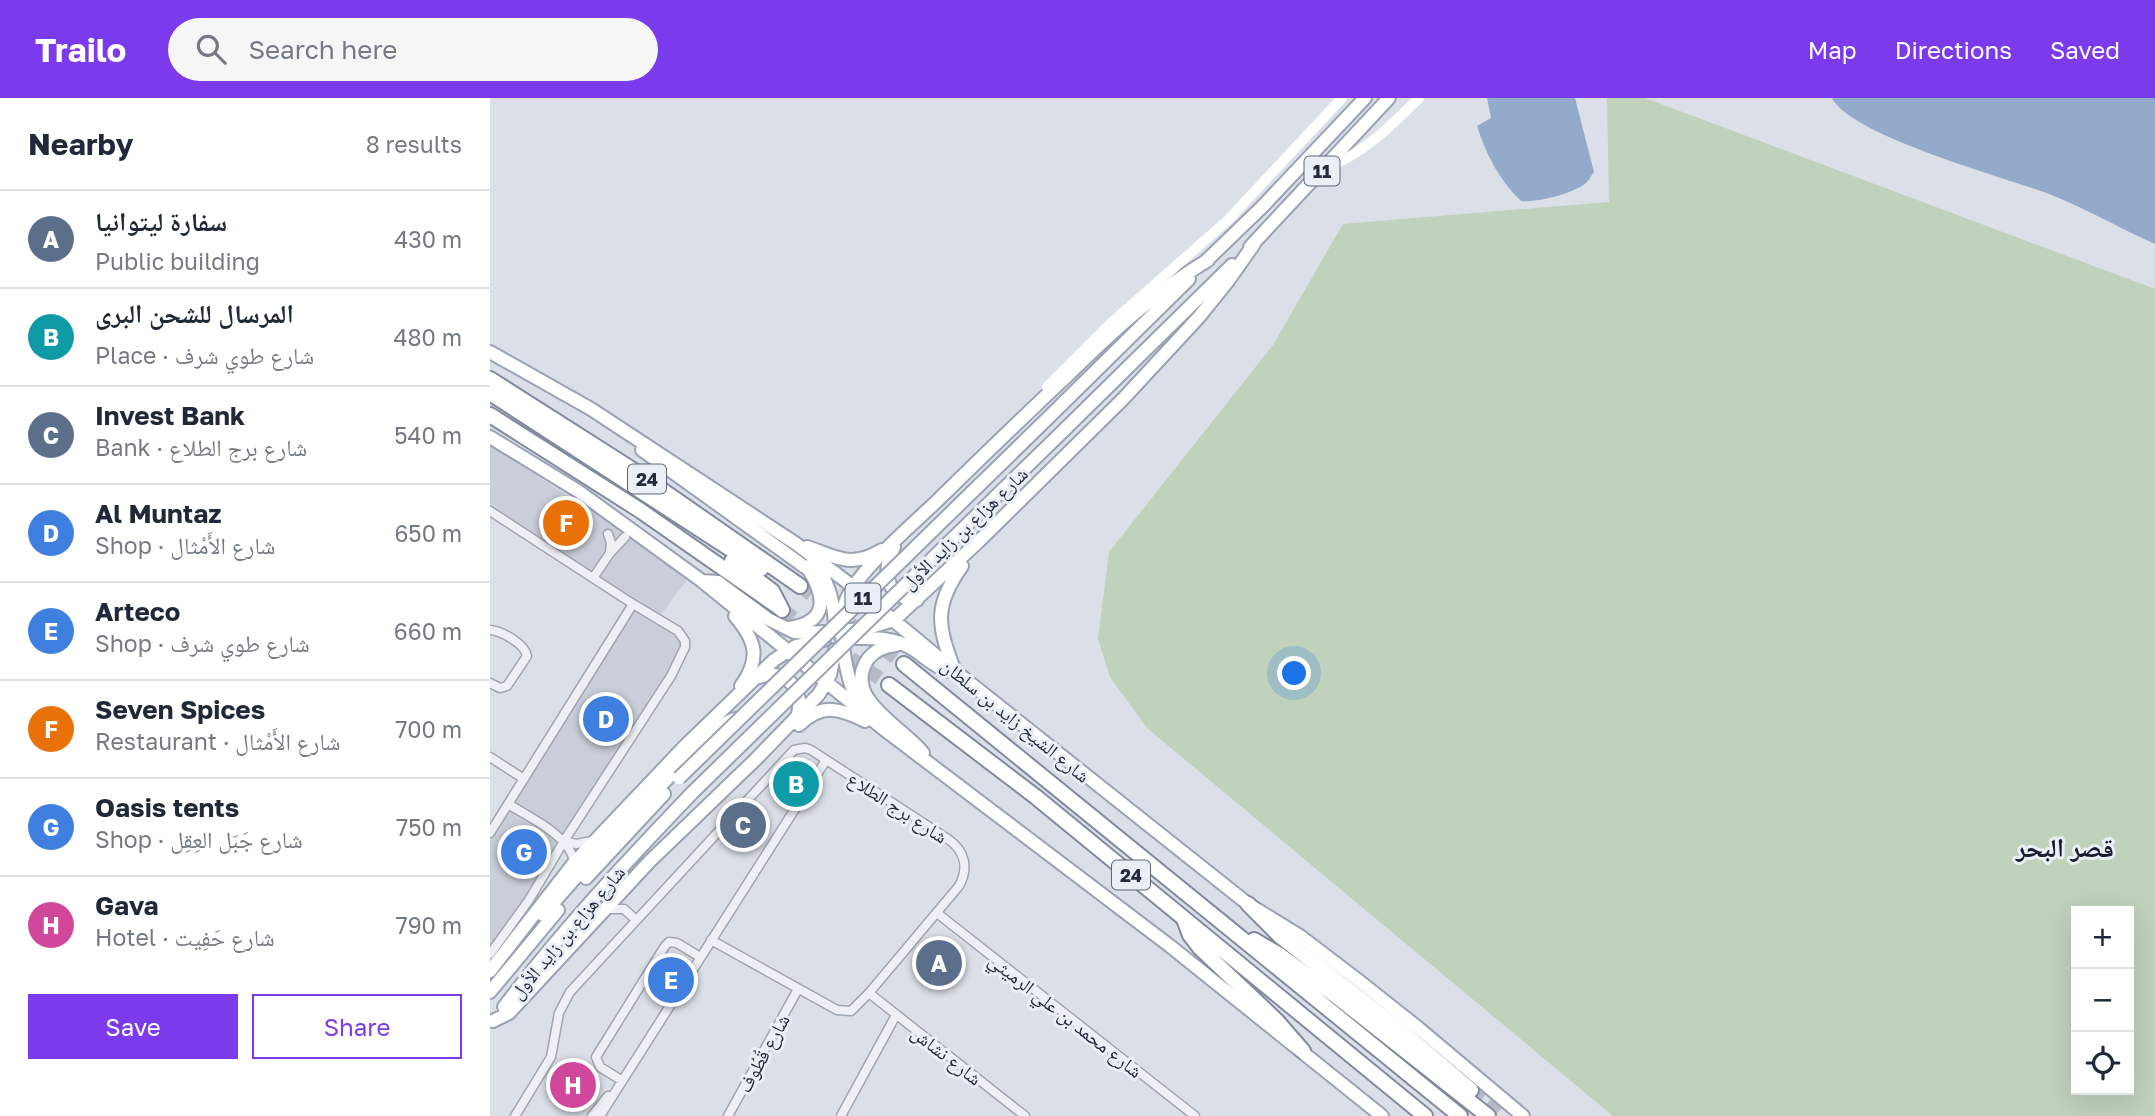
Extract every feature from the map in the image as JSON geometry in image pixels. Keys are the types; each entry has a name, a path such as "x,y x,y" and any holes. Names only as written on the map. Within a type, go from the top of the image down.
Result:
{"highway":[{"name":"24","path":"490,379 636,472 800,586 776,580 490,393"},
{"name":"24","path":"490,404 612,480 724,556 772,591 782,610 641,511 490,415"},
{"name":"شارع الشيخ زايد بن سلطان","path":"904,664 1461,1116"},
{"name":"24","path":"889,685 1036,797 1425,1116"},
{"name":"24","path":"1248,904 1281,937 1422,1046 1471,1090"},
{"path":"1183,918 1186,928 1200,948 1285,1028 1303,1051"},
{"path":"1238,935 1269,948 1307,975 1488,1116"}],"main road":[{"name":"شارع هزاع بن زايد الأول","path":"490,992 541,928 676,776 1048,418 1262,207 1365,98"},
{"name":"شارع هزاع بن زايد الأول","path":"492,1023 558,938 693,792 1254,244 1389,98"},
{"path":"490,971 594,841 663,768 774,660 787,650 806,643 894,620 979,541 1164,355 1223,287 1254,244"},
{"path":"492,1023 509,1013 682,829 755,760 827,683 833,666 843,608 853,587 897,540 1143,305 1208,260"},
{"name":"شارع الشيخ زايد بن سلطان","path":"490,352 591,409 795,543 1248,904 1300,936 1369,989 1523,1116"},
{"path":"623,430 646,455 809,569 818,587 821,608 812,620 785,628"},
{"name":"24","path":"490,437 578,491 702,581 885,730 1170,946 1382,1116"},
{"path":"795,543 851,562 872,556 897,540"},
{"path":"897,540 888,561 888,578 892,588 901,596 917,600"},
{"path":"956,672 942,635 941,605 949,585 979,541"},
{"path":"795,543 813,561 826,581 854,695 860,705 885,730"},
{"path":"702,581 714,581 722,585 785,628 808,633 880,639 907,646 938,667 956,672"},
{"path":"726,600 749,633 754,654 750,672 726,707"},
{"path":"907,646 891,645 875,652 864,667 862,688 869,703 915,743 931,765"},
{"path":"757,677 775,674 792,682 800,699 797,717"},
{"path":"755,760 779,743 806,718 825,710 841,710 885,730"},
{"path":"516,939 530,930 612,835 676,776"}],"street":[{"path":"1016,424 1045,389 1111,323 1250,198 1342,98"},
{"path":"1325,168 1367,146 1419,98"},
{"path":"490,511 678,631 685,641 684,654 529,900 490,954"},
{"path":"608,534 610,553"},
{"path":"593,578 625,537"},
{"path":"490,833 633,604"},
{"path":"490,630 497,631 524,647 527,656 507,686 500,688 490,683"},
{"name":"شارع برج الطلاع","path":"515,1116 551,1057 559,1013 569,992 794,750 805,748 826,760 948,839 961,852 964,877 937,913 855,1008 841,1012 711,940"},
{"path":"490,757 524,779"},
{"path":"600,1116 826,760"},
{"path":"508,804 564,841 573,854 574,863"},
{"path":"564,841 582,844 594,841"},
{"path":"624,890 624,909"},
{"path":"607,909 624,909 635,919"},
{"name":"شارع محمد بن علي الرميثي","path":"937,913 1195,1116"},
{"path":"621,1080 600,1067 596,1057 665,946 669,942 677,943 700,957"},
{"name":"شارع قُطُوف","path":"728,1116 798,989"},
{"name":"شارع نشاش","path":"869,993 1025,1116"},
{"path":"841,1116 896,1015"},
{"path":"592,1116 621,1080"}],"shaded area":[{"path":"490,446 622,530 687,580 656,621 677,635 682,642 680,654 490,954 490,838 638,602 490,507"}],"green space":[{"path":"1607,98 1645,98 2155,289 2155,1116 1613,1116 1147,728 1110,677 1098,639 1109,552 1273,345 1343,224 1609,202"}],"water":[{"path":"1487,98 1575,98 1594,172 1588,181 1574,190 1555,196 1521,201 1494,166 1477,126 1491,118"},
{"path":"1832,98 2155,98 2155,244 2049,194 1897,141 1845,112"}],"tunnel":[{"path":"800,586 904,664"},
{"path":"782,610 889,685"},
{"path":"1471,1090 1500,1116"}],"place":[{"name":"Seven Spices","path":"566,523"},
{"name":"Al Muntaz","path":"606,719"},
{"name":"المرسال للشحن البرى","path":"796,784"},
{"name":"Invest Bank","path":"743,825"},
{"name":"Oasis tents","path":"524,852"},
{"name":"سفارة ليتوانيا","path":"939,963"},
{"name":"Arteco","path":"671,980"},
{"name":"Gava","path":"573,1085"}],"district":[{"name":"قصر البحر","path":"2065,847"}]}
